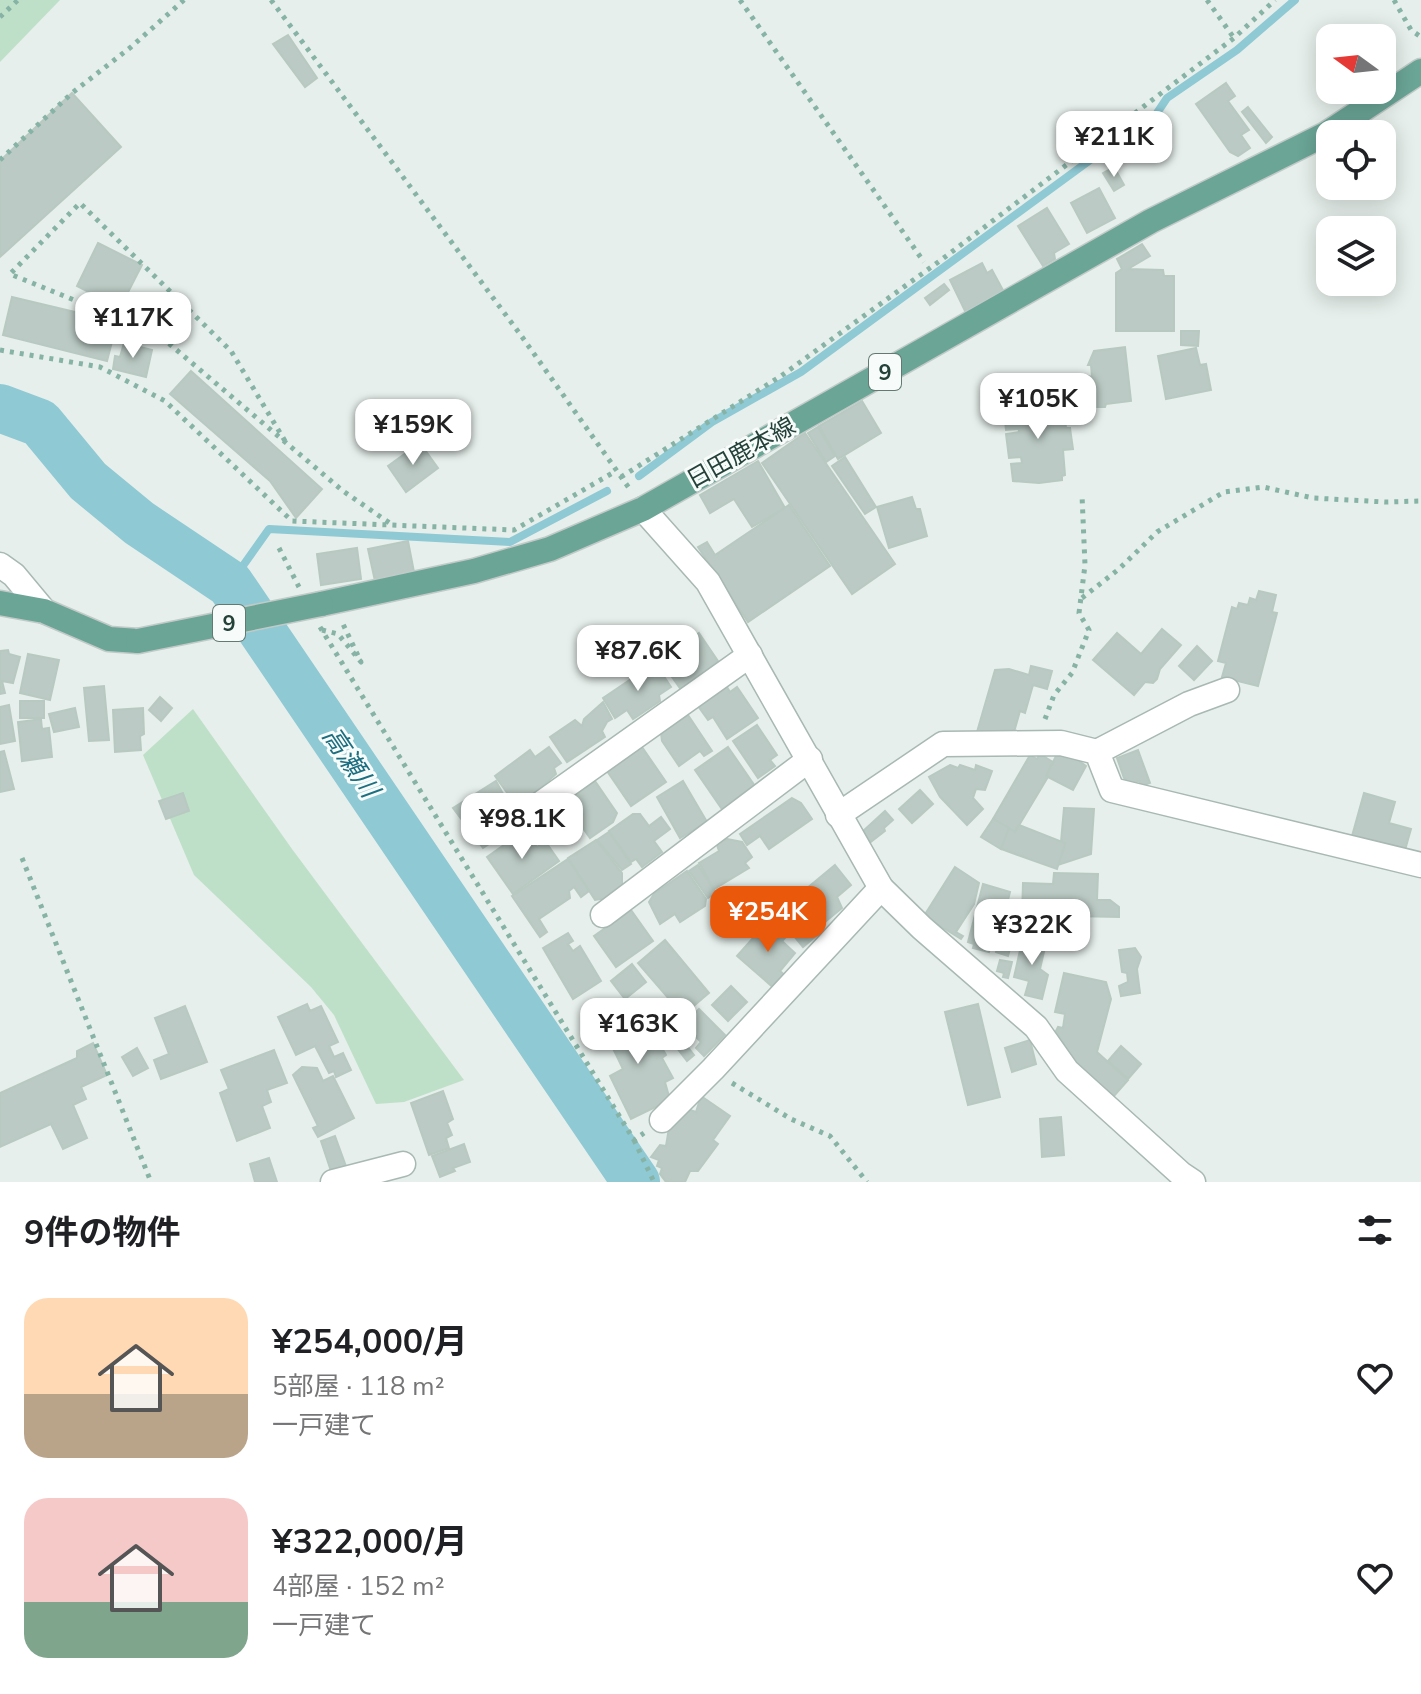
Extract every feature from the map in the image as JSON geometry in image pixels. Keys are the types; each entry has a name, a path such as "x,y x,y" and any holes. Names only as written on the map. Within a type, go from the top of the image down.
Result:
{"main road":[{"name":"日田鹿本線","path":"0,603 44,611 109,639 138,641 474,571 550,549 643,509 1151,221 1326,134 1421,71"}],"street":[{"path":"643,509 708,582 881,888 922,928 1036,1027 1067,1071 1193,1182"},
{"path":"0,565 14,575 44,611"},
{"path":"515,822 750,655"},
{"path":"838,815 943,744 1061,743 1097,752 1189,704 1227,690"},
{"path":"1097,752 1112,790 1421,865"},
{"path":"603,915 810,759"},
{"path":"662,1120 881,888"},
{"path":"333,1182 403,1164"}],"path":[{"path":"0,17 18,0"},
{"path":"0,160 72,93 184,0"},
{"path":"271,0 520,334 643,509"},
{"path":"740,0 924,262"},
{"path":"1207,0 1234,38"},
{"path":"621,477 781,376 941,260 1234,38 1275,0"},
{"path":"1394,0 1411,30 1421,37"},
{"path":"285,441 231,351 80,203 10,274 148,330 166,341 343,491 394,526"},
{"path":"0,350 100,367 165,401 292,521 514,530 616,471"},
{"path":"1082,598 1119,569 1157,532 1224,492 1263,487 1313,498 1421,501"},
{"path":"1038,743 1054,695 1072,673 1089,630 1079,613 1085,565 1082,495"},
{"path":"327,602 361,662 338,634 321,630 634,1140 654,1182"},
{"path":"22,858 151,1182"},
{"path":"713,1069 746,1094 830,1136 867,1182"},
{"path":"634,1140 662,1120"}],"green space":[{"path":"0,0 60,0 0,62"},
{"path":"193,709 292,849 464,1080 404,1102 376,1104 334,1015 311,987 194,875 143,755"}],"building":[{"path":"288,35 317,78 305,87 273,44"},
{"path":"1226,83 1235,96 1228,101 1249,130 1241,135 1250,148 1238,156 1230,152 1196,104"},
{"path":"72,93 121,147 0,257 0,161"},
{"path":"1248,107 1272,137 1266,143 1242,112"},
{"path":"1114,167 1124,185 1114,191 1103,173"},
{"path":"1099,188 1115,218 1087,233 1071,203"},
{"path":"1047,208 1069,244 1054,253 1055,259 1043,266 1018,226"},
{"path":"98,243 142,265 120,308 77,286"},
{"path":"1142,244 1150,256 1128,269 1163,270 1164,276 1174,276 1174,331 1116,331 1116,273 1122,269 1117,259"},
{"path":"982,263 987,273 992,270 1004,292 965,311 950,280"},
{"path":"944,284 949,290 930,305 925,298"},
{"path":"12,297 117,322 107,361 3,335"},
{"path":"1181,331 1199,331 1198,346 1181,345"},
{"path":"124,343 152,350 146,377 113,369 115,356 120,357"},
{"path":"1125,347 1131,401 1089,407 1085,399 1088,376 1092,377 1091,365 1088,365 1094,351"},
{"path":"1196,348 1200,365 1206,364 1211,390 1166,399 1158,356"},
{"path":"191,371 322,489 296,518 270,481 170,394"},
{"path":"1025,400 1028,422 1033,422 1031,404 1063,400 1066,428 1070,428 1073,449 1063,450 1065,475 1062,480 1039,483 1013,481 1011,464 1022,463 1021,457 1009,458 1006,434 1019,432 1019,429 1006,430 1003,402"},
{"path":"862,401 881,433 838,459 819,426"},
{"path":"818,427 835,456 826,462 808,433"},
{"path":"805,433 895,564 852,594 762,463"},
{"path":"420,443 438,468 406,492 388,466"},
{"path":"845,457 876,507 865,514 832,466"},
{"path":"758,461 785,508 752,527 734,499 710,513 700,495"},
{"path":"912,497 916,509 920,509 927,536 889,548 877,507"},
{"path":"789,505 830,566 748,622 698,547 707,542 715,555"},
{"path":"408,541 414,572 375,581 368,549"},
{"path":"357,548 361,579 321,585 317,554"},
{"path":"1259,591 1276,595 1272,612 1277,613 1258,686 1222,677 1226,663 1218,661 1232,607 1237,609 1239,603 1248,605 1250,598 1256,600"},
{"path":"1162,629 1181,645 1160,669 1157,679 1153,683 1145,682 1134,695 1093,660 1117,633 1141,654"},
{"path":"699,633 718,661 682,691 660,660"},
{"path":"1197,646 1212,661 1194,680 1179,666"},
{"path":"8,650 9,654 20,657 13,683 2,681 5,693 0,694 0,651"},
{"path":"28,654 59,660 50,700 20,693"},
{"path":"655,663 671,687 659,695 660,701 633,719 627,710 615,718 603,698"},
{"path":"1031,666 1052,671 1047,689 1033,685 1025,713 1020,711 1014,732 977,732 995,670 1009,669 1029,675"},
{"path":"104,686 109,740 89,741 84,688"},
{"path":"727,687 730,692 737,687 758,718 727,739 713,717 708,720 698,706"},
{"path":"160,697 172,708 161,721 149,710"},
{"path":"20,701 44,701 44,718 20,718"},
{"path":"603,702 612,719 602,731 605,737 567,762 550,737 575,720 582,726 584,719"},
{"path":"9,705 15,741 0,744 0,707"},
{"path":"75,708 79,727 54,732 49,714"},
{"path":"143,708 141,750 115,752 113,710"},
{"path":"688,715 712,751 704,756 700,751 679,766 662,741 661,733"},
{"path":"41,719 42,729 49,728 52,757 22,761 18,722"},
{"path":"757,725 777,755 770,760 775,766 758,778 733,741"},
{"path":"549,747 561,763 554,768 556,774 518,808 495,776 530,750 535,757"},
{"path":"642,747 666,782 631,806 607,771"},
{"path":"728,747 757,789 724,812 695,770"},
{"path":"1138,750 1150,783 1141,786 1139,781 1130,784 1124,778 1117,758"},
{"path":"4,751 14,789 0,792 0,752"},
{"path":"1058,752 1072,756 1086,766 1073,790 1046,776"},
{"path":"1040,754 1053,762 1048,777 1015,832 993,819 1030,755 1037,759"},
{"path":"950,765 975,770 976,765 992,771 985,790 976,789 973,798 983,809 967,825 940,797 929,777"},
{"path":"496,781 503,794 502,799 487,809 504,834 483,848 453,808"},
{"path":"595,781 617,813 613,822 590,838 578,821 583,814 574,814 569,807 576,802 575,795"},
{"path":"683,781 707,822 680,838 657,797"},
{"path":"920,790 933,804 912,823 899,809"},
{"path":"183,793 189,811 166,819 159,801"},
{"path":"1364,793 1395,802 1389,823 1411,829 1405,850 1352,836"},
{"path":"792,798 801,803 812,819 769,849 760,836 747,845 740,834"},
{"path":"1064,808 1094,809 1091,854 1058,865 1065,843 1061,842"},
{"path":"885,811 893,820 867,845 862,832"},
{"path":"633,814 640,814 649,826 661,817 670,829 654,841 662,852 642,867 636,859 631,862 609,831"},
{"path":"993,819 1009,828 1001,849 981,837"},
{"path":"1019,825 1065,843 1057,869 1001,849 1009,828 1015,832"},
{"path":"525,830 537,847 545,841 559,861 513,894 487,857"},
{"path":"609,832 631,864 622,870 597,840"},
{"path":"727,839 742,842 752,857 745,863 749,868 714,889 699,863 719,851 717,845"},
{"path":"596,840 622,873 622,887 607,898 595,900 568,858"},
{"path":"568,859 589,891 581,897 574,887 569,891 570,898 539,919 547,932 540,937 512,896"},
{"path":"698,865 716,893 708,898 689,871"},
{"path":"835,865 851,885 837,897 842,908 820,926 822,931 803,947 776,914"},
{"path":"955,867 979,883 974,904 956,932 963,936 961,939 924,916"},
{"path":"687,871 706,899 705,906 680,922 675,914 660,924 649,902 654,894"},
{"path":"1054,873 1098,874 1097,900 1110,900 1119,907 1119,917 1022,915 1023,883 1053,884"},
{"path":"983,884 1010,892 1003,920 1009,922 1005,936 1013,938 1008,956 996,952 997,948 991,946 989,952 973,948 974,944 968,942"},
{"path":"631,910 653,941 616,967 594,936"},
{"path":"771,918 789,934 782,941 795,953 780,971 787,977 776,990 737,956"},
{"path":"1032,919 1035,931 1020,935 1017,922"},
{"path":"568,933 573,941 568,944 573,951 580,946 601,981 573,999 543,948"},
{"path":"1023,937 1046,943 1040,969 1048,975 1042,999 1025,995 1029,981 1014,977"},
{"path":"665,940 709,993 683,1015 638,963"},
{"path":"1135,948 1141,957 1137,969 1140,993 1121,996 1119,986 1128,982 1127,973 1122,972 1119,950"},
{"path":"1000,960 1012,962 1008,978 997,971"},
{"path":"632,964 646,982 625,999 611,981"},
{"path":"1064,973 1106,982 1111,999 1097,1052 1128,1080 1113,1097 1074,1062 1056,1031 1058,1027 1063,1028 1065,1014 1055,1012"},
{"path":"731,986 747,1002 728,1021 712,1005"},
{"path":"307,1004 310,1011 321,1006 338,1042 329,1046 334,1057 343,1053 351,1070 336,1077 334,1071 329,1073 315,1046 296,1055 278,1017"},
{"path":"978,1004 1000,1097 968,1105 945,1012"},
{"path":"185,1006 207,1062 161,1079 154,1060 169,1054 155,1018"},
{"path":"634,1009 651,1041 658,1041 666,1055 662,1058 673,1078 665,1082 670,1100 631,1119 610,1076 623,1069 606,1034 609,1023"},
{"path":"699,1009 725,1035 704,1056 696,1048 701,1042 684,1025"},
{"path":"677,1033 694,1055 687,1061 670,1039"},
{"path":"1030,1040 1036,1064 1012,1072 1005,1048"},
{"path":"93,1043 107,1075 81,1087 86,1099 73,1105 87,1138 63,1149 51,1124 0,1147 0,1093 77,1058 77,1051"},
{"path":"1121,1046 1141,1064 1128,1079 1108,1061"},
{"path":"137,1048 148,1068 133,1076 122,1057"},
{"path":"274,1050 287,1083 267,1090 271,1102 262,1106 270,1128 237,1141 220,1093 229,1089 221,1070"},
{"path":"302,1067 317,1068 323,1081 333,1076 354,1118 318,1137 313,1128 318,1126 293,1075"},
{"path":"443,1091 453,1119 447,1123 452,1135 446,1138 449,1148 429,1155 411,1103"},
{"path":"701,1096 730,1116 713,1140 718,1144 698,1171 690,1171 685,1182 666,1182 660,1174 662,1168 657,1166 659,1160 651,1157 660,1145 666,1146 669,1128 690,1110 696,1112"},
{"path":"1061,1117 1064,1155 1042,1157 1040,1119"},
{"path":"335,1136 348,1172 333,1177 321,1141"},
{"path":"464,1144 470,1162 440,1177 432,1156"},
{"path":"269,1158 277,1182 255,1182 250,1164"}],"waterway":[{"path":"639,476 712,422 801,372 1142,122 1155,116 1167,98 1237,50 1295,0"},
{"name":"高瀬川","path":"0,408 40,423 88,481 139,523 230,584 636,1182"},
{"path":"230,584 269,529 510,542 607,491"}]}
